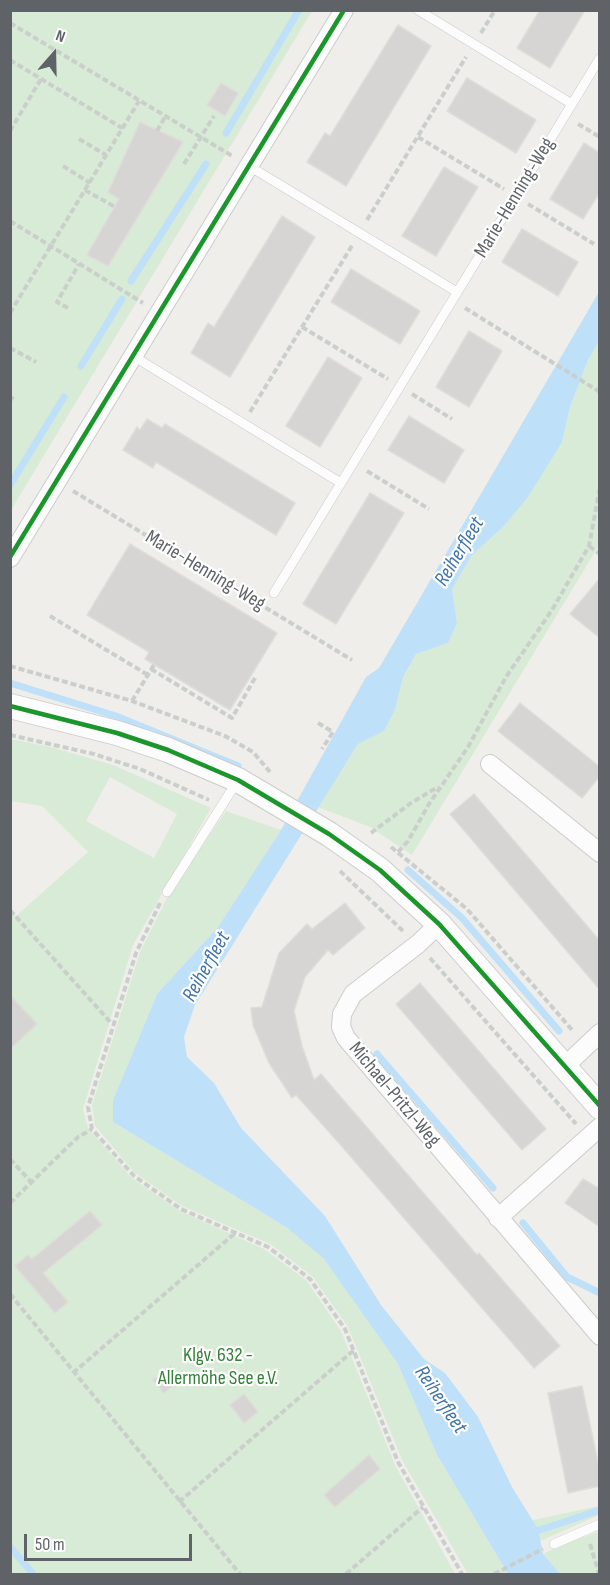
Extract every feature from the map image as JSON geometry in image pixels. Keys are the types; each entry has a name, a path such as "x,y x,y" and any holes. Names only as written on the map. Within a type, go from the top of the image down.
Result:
{"street":[{"path":"10,558 344,10"},
{"path":"10,706 117,733 168,750 238,780 329,834 380,870 439,924 563,1068 600,1107"},
{"path":"490,764 600,853"},
{"name":"Michael-Pritzl-Weg","path":"439,924 418,944 353,994 342,1014 342,1027 346,1038 600,1336"},
{"path":"563,1068 600,1033"},
{"path":"498,1218 594,1132"}],"lane":[{"path":"418,10 572,104"},
{"name":"Marie-Henning-Weg","path":"274,593 600,58"},
{"path":"249,166 457,292"},
{"path":"133,356 341,483"},
{"path":"166,892 238,780"},
{"path":"554,1544 600,1524"}],"path":[{"path":"243,424 495,10"},
{"path":"10,23 249,166"},
{"path":"10,60 123,128"},
{"path":"10,131 41,79"},
{"path":"10,313 139,101"},
{"path":"184,165 214,116"},
{"path":"564,116 600,137"},
{"path":"157,131 165,117"},
{"path":"418,137 594,244"},
{"path":"79,139 106,155"},
{"path":"63,166 90,183"},
{"path":"85,190 115,207"},
{"path":"10,221 160,313"},
{"path":"68,308 57,302 79,264"},
{"path":"457,292 454,302 600,392"},
{"path":"302,327 452,418"},
{"path":"10,348 36,363"},
{"path":"353,463 429,509"},
{"name":"Marie-Henning-Weg","path":"57,481 352,660"},
{"path":"380,870 408,841 441,785 468,747 506,677 552,610 589,546 600,487"},
{"path":"589,546 600,554"},
{"path":"50,615 148,675"},
{"path":"10,666 132,701 225,736 253,752 269,770 276,784 272,800"},
{"path":"132,701 153,667 232,718 255,678"},
{"path":"318,723 333,732 322,749"},
{"path":"10,735 94,754 140,769 222,806"},
{"path":"371,833 411,802 441,785"},
{"path":"329,834 331,855 342,876 418,944 594,1132"},
{"path":"166,892 136,953 112,1025 88,1107 92,1129 134,1176 182,1209 234,1234 268,1246 310,1279 345,1329 398,1462 462,1575"},
{"path":"10,910 112,1025"},
{"path":"10,1203 33,1184 78,1137 92,1129"},
{"path":"10,1158 33,1184"},
{"path":"73,1373 234,1234"},
{"path":"10,1294 240,1575"},
{"path":"179,1502 354,1350"},
{"path":"346,1575 423,1507"},
{"path":"585,1529 599,1575"},
{"path":"494,1575 554,1544"}],"green space":[{"path":"11,11 312,11 11,510"},
{"path":"599,341 599,545 412,855 370,827 318,807 358,744 384,731 395,710 403,677 416,654 448,643 457,623 452,589 473,554 502,528 562,442 570,407 588,360"},
{"name":"Klgv. 632 - Allermöhe See e.V.","path":"11,739 51,747 113,765 211,808 133,945 83,1109 88,1128 132,1178 180,1211 264,1249 306,1280 341,1331 395,1465 455,1574 11,1574 10,910 16,916 88,852 42,806 11,801","holes":["110,777 177,814 154,858 86,821"]},
{"path":"226,811 281,830 218,927 157,994 113,1100 113,1122 286,1227 324,1259 398,1364 437,1455 508,1574 468,1574 402,1460 348,1327 313,1277 270,1244 182,1206 135,1173 95,1126 92,1105 140,952 169,894"},
{"path":"599,1506 599,1515 540,1541 533,1520"},
{"path":"599,1532 599,1574 560,1574 543,1554 565,1543"}],"water":[{"name":"Reiherfleet","path":"599,292 599,341 588,360 570,407 562,442 528,497 502,528 472,555 452,589 457,623 448,643 416,654 403,677 395,710 384,731 358,744 195,1005 184,1037 187,1057 214,1083 241,1128 325,1216 381,1305 424,1359 445,1373 478,1417 512,1487 538,1529 543,1554 560,1574 508,1574 437,1455 398,1364 324,1259 286,1227 113,1122 113,1100 157,994 218,927 281,830 366,677 379,668"}],"building":[{"path":"540,10 585,10 550,68 517,48"},
{"path":"398,25 431,46 346,186 307,162 325,133 330,136"},
{"path":"467,78 536,120 516,153 447,111"},
{"path":"221,83 238,93 225,116 207,105"},
{"path":"140,122 183,142 108,266 87,255 119,199 108,192"},
{"path":"584,143 600,153 600,192 583,219 550,199"},
{"path":"444,167 478,187 436,256 402,236"},
{"path":"282,216 315,237 230,377 191,353 208,323 214,327"},
{"path":"522,229 578,262 558,296 502,262"},
{"path":"351,269 420,311 400,344 331,302"},
{"path":"469,331 502,351 469,407 436,387"},
{"path":"328,357 362,378 320,447 286,426"},
{"path":"409,416 464,450 444,483 388,450"},
{"path":"147,419 162,428 165,424 295,503 276,535 156,462 153,468 123,450 137,427 140,430"},
{"path":"370,493 404,513 336,624 303,604"},
{"path":"130,544 277,633 230,710 145,659 149,652 87,615"},
{"path":"600,578 600,638 570,614"},
{"path":"520,703 600,767 600,776 582,798 498,731"},
{"path":"474,794 600,941 600,990 450,814"},
{"path":"345,903 365,928 333,955 328,950 305,977 294,1011 302,1046 314,1080 321,1074 477,1255 479,1253 560,1346 534,1368 296,1095 292,1098 269,1063 253,1025 251,1008 262,1007 279,953 307,924 312,929"},
{"path":"420,983 546,1129 522,1150 396,1004"},
{"path":"10,995 37,1024 10,1049"},
{"path":"583,1179 600,1189 600,1227 565,1203"},
{"path":"90,1211 102,1225 43,1273 68,1302 55,1313 15,1266 28,1255 32,1259"},
{"path":"170,1366 181,1379 164,1393 153,1380"},
{"path":"582,1386 600,1472 600,1486 568,1493 548,1393"},
{"path":"244,1394 258,1412 244,1423 230,1405"},
{"path":"369,1455 380,1469 335,1507 324,1495"}],"waterway":[{"path":"226,133 299,10"},
{"path":"131,281 206,164"},
{"path":"81,366 122,299"},
{"path":"10,485 64,397"},
{"path":"10,683 116,716 238,766"},
{"path":"408,870 462,918 559,1031"},
{"path":"377,1054 493,1188"},
{"path":"523,1223 567,1277 600,1293"},
{"path":"531,1533 600,1510"},
{"path":"10,1547 33,1574"}],"transit line":[{"path":"10,557 344,10"},
{"path":"10,706 117,733 168,750 238,780 329,834 380,870 439,924 600,1106"}]}
